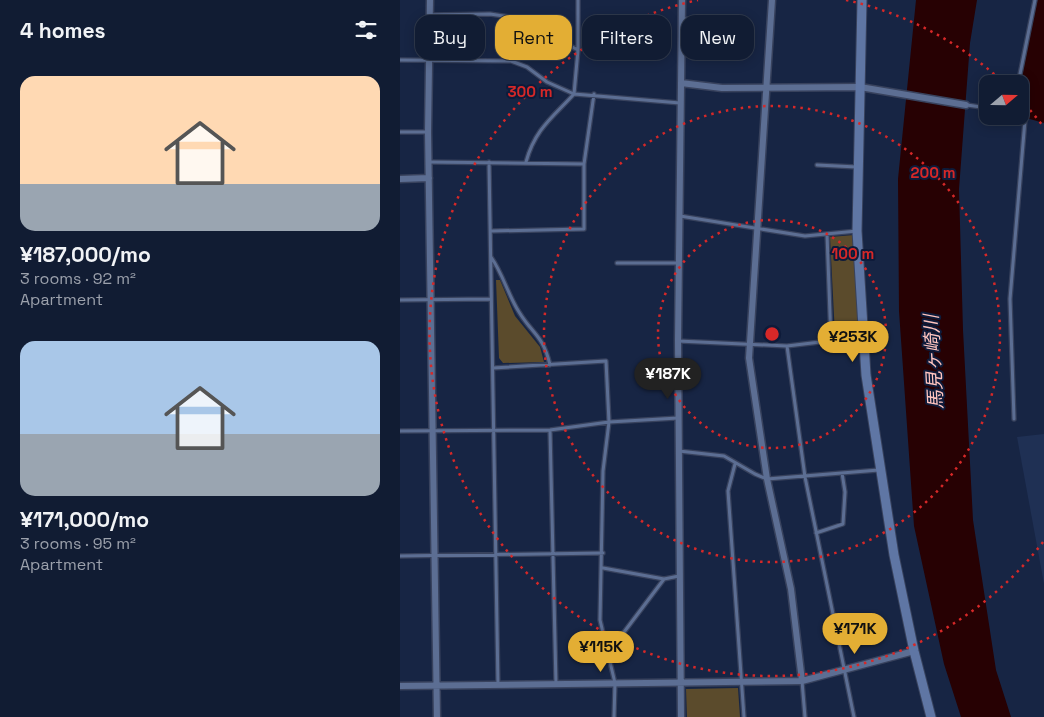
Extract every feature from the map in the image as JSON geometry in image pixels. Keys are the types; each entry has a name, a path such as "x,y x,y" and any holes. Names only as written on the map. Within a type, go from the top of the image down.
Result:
{"street":[{"path":"430,0 430,15"},
{"path":"682,0 682,15"},
{"path":"772,0 748,358 768,478 791,589 802,681"},
{"path":"862,0 858,167 858,231 862,337 880,470 914,651 931,717"},
{"path":"681,60 678,341 681,717"},
{"path":"428,61 428,178 437,717"},
{"path":"681,83 722,88 860,87 966,105"},
{"path":"400,179 428,178"},
{"path":"400,686 498,686 680,681 802,681 843,668 914,651"}],"lane":[{"path":"526,162 531,145 546,120 574,94 578,50 578,0"},
{"path":"1020,75 1035,0"},
{"path":"430,15 490,14 517,18 578,50"},
{"path":"400,60 511,61 527,67 547,82 574,94 594,94 681,104"},
{"path":"491,231 584,229 584,164 594,94"},
{"path":"966,105 979,107"},
{"path":"1014,419 1010,299 1025,125"},
{"path":"400,132 428,132"},
{"path":"429,162 584,164"},
{"path":"489,162 498,686"},
{"path":"817,165 858,167"},
{"path":"680,216 757,230 804,236 858,231"},
{"path":"827,234 831,341"},
{"path":"491,256 507,284 519,312 546,347 550,365"},
{"path":"617,263 680,263"},
{"path":"400,300 491,299"},
{"path":"678,341 787,346 862,337"},
{"path":"787,346 805,476 854,717"},
{"path":"493,368 606,361 609,422 603,471 603,568 600,620 615,683 614,717"},
{"path":"400,431 550,430 609,422 679,418"},
{"path":"550,430 556,684"},
{"path":"678,451 724,456 735,464 768,478 880,470"},
{"path":"735,464 728,491 744,717"},
{"path":"816,534 844,524 845,492 842,473"},
{"path":"400,556 603,553"},
{"path":"603,568 664,579 679,576"},
{"path":"608,652 664,579"},
{"path":"802,681 805,717"}],"shaded area":[{"path":"854,235 859,334 835,335 830,237"},
{"path":"496,280 500,280 515,316 540,347 544,362 503,363 499,358"},
{"path":"1044,434 1044,584 1017,437"},
{"path":"738,688 740,717 687,717 686,689"}],"water":[{"name":"馬見ヶ崎川","path":"916,0 977,0 970,43 959,189 963,330 973,520 996,670 1011,717 961,717 944,664 914,526 899,311 898,179"},
{"path":"1035,0 1044,0 1044,123 1029,119 1029,75 1020,75"}]}
